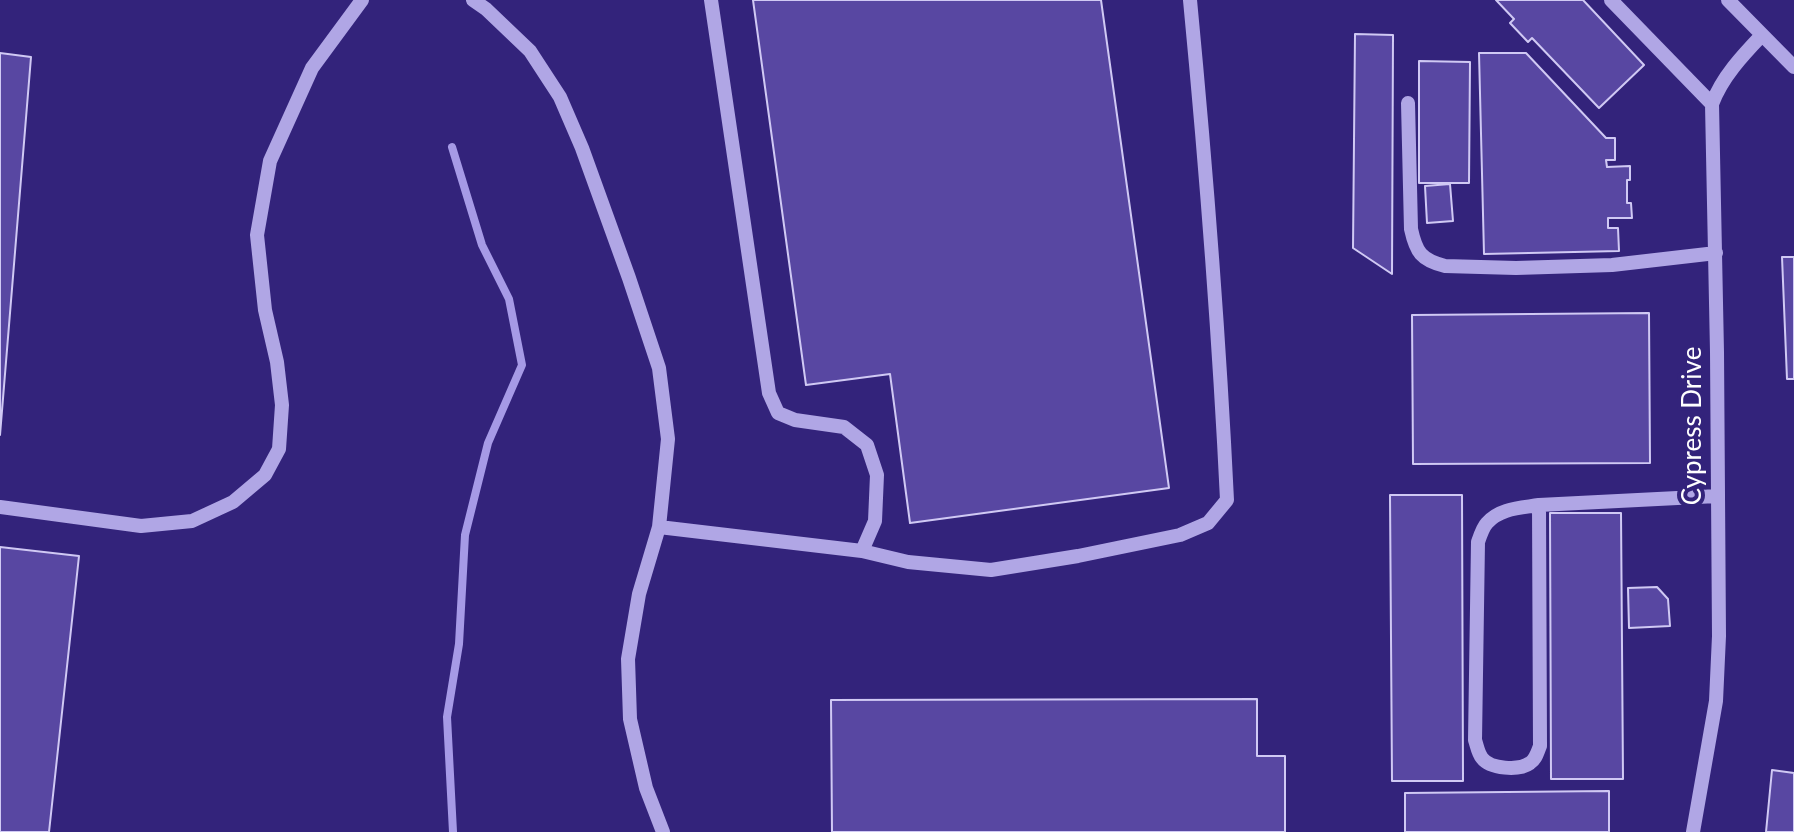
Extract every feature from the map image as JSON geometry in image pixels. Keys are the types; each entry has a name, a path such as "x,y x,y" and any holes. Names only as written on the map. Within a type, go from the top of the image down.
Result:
{"street":[{"path":"0,507 141,526 192,521 233,502 265,475 279,449 282,405 277,362 265,310 257,235 270,161 312,68 362,0"},
{"path":"473,0 530,51 560,97 582,148 659,368 668,439 659,527 639,594 628,659 630,719 646,788 663,832"},
{"path":"711,0 769,393 778,413 795,420 844,427 867,445 877,475 875,521 862,551"},
{"path":"659,527 862,551 908,562 991,570 1180,535 1208,523 1227,500 1218,325 1190,0"},
{"path":"1611,0 1712,104 1716,92 1762,35"},
{"path":"1728,0 1794,67"},
{"path":"1408,103 1411,229 1415,248 1434,264 1516,268 1612,265 1716,253"},
{"name":"Cypress Drive","path":"1693,832 1716,701 1719,636 1712,104"},
{"path":"1539,505 1540,746 1532,762 1525,765 1489,765 1482,759 1475,740 1478,542 1485,524 1511,509 1539,505 1717,496"}],"building":[{"path":"753,0 1101,0 1169,488 910,523 890,374 806,385"},
{"path":"1496,0 1583,0 1644,65 1599,108 1532,38 1528,42 1510,23 1514,19"},
{"path":"1355,34 1393,35 1392,274 1353,248"},
{"path":"0,53 31,57 0,435"},
{"path":"1479,53 1526,53 1606,138 1615,138 1615,160 1606,160 1607,167 1630,166 1627,203 1631,203 1632,218 1608,218 1608,228 1618,228 1619,251 1484,254"},
{"path":"1419,61 1470,62 1469,183 1419,183"},
{"path":"1450,184 1453,221 1427,223 1425,186"},
{"path":"1782,257 1794,257 1794,379 1787,379"},
{"path":"1649,313 1650,463 1413,464 1412,315"},
{"path":"1390,495 1462,495 1463,781 1392,781"},
{"path":"1550,513 1621,513 1623,779 1551,779"},
{"path":"0,547 79,556 49,832 0,832"},
{"path":"1657,587 1668,599 1670,626 1629,628 1628,588"},
{"path":"1257,699 1257,756 1285,756 1285,832 832,832 831,700"},
{"path":"1772,770 1794,773 1794,832 1766,832"},
{"path":"1609,791 1609,832 1405,832 1405,793"}],"waterway":[{"path":"452,147 482,245 509,299 522,365 488,443 465,535 459,644 447,717 453,832"}]}
